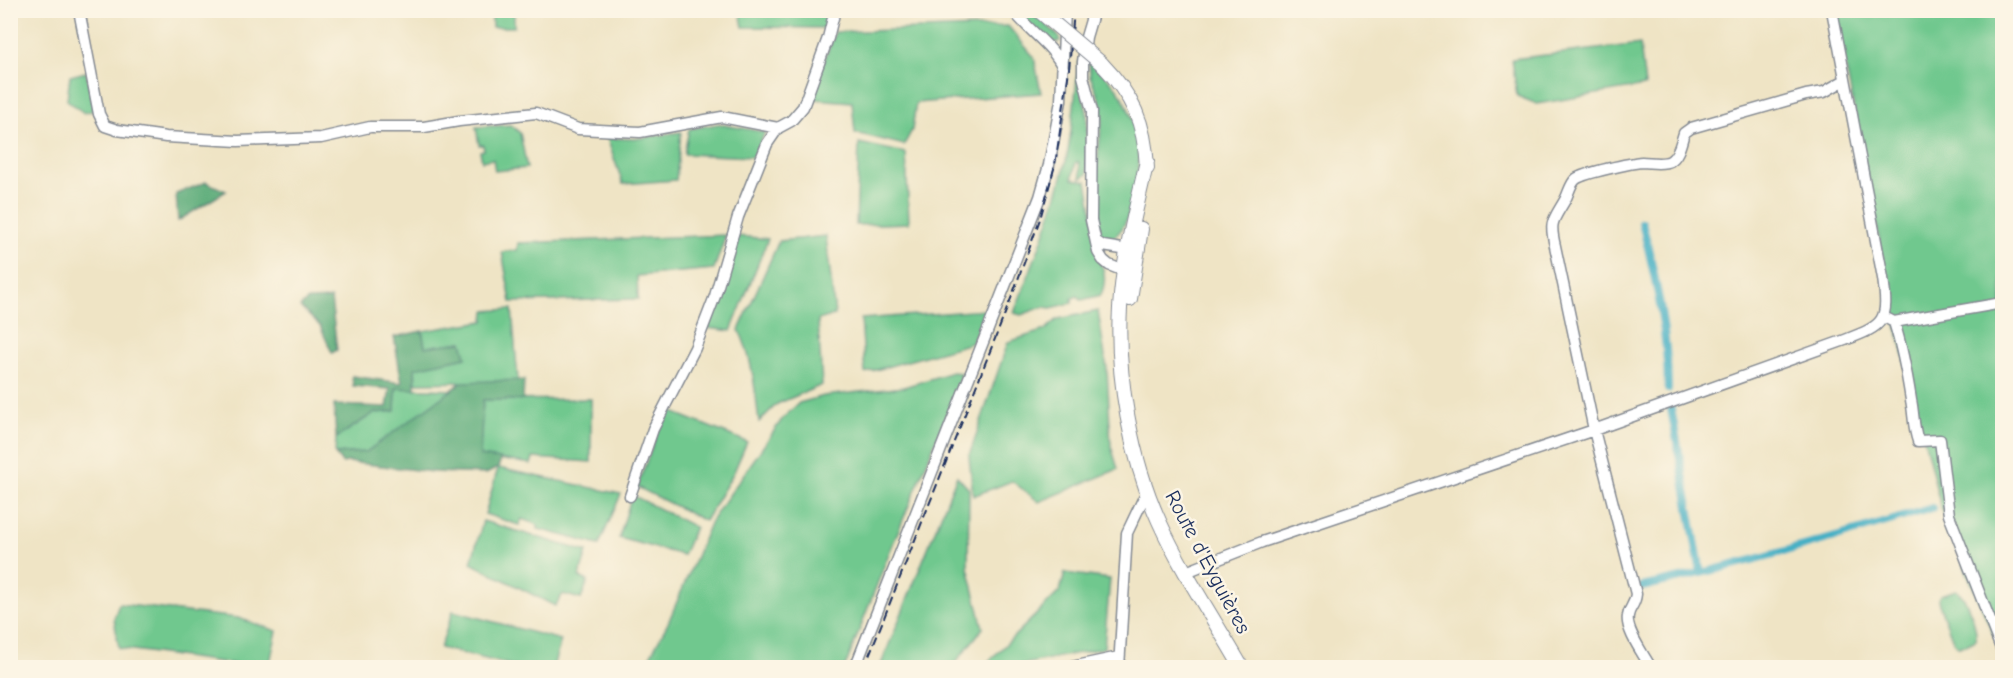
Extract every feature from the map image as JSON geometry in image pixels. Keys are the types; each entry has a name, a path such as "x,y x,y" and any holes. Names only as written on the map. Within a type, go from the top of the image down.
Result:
{"main road":[{"name":"Route d'Eyguières","path":"1038,10 1101,63 1120,84 1129,97 1145,140 1148,183 1129,258 1119,341 1133,448 1160,522 1186,572 1242,668"},
{"name":"Route d'Eyguières","path":"1126,404 1129,258"}],"street":[{"path":"79,10 99,114 105,126 117,130 166,137 238,141 321,138 370,127 424,127 536,113 578,129 640,132 722,117 777,128"},
{"path":"630,496 657,421 695,348 715,296 738,217 767,144 777,128 791,121 803,107 836,10"},
{"path":"1013,10 1028,28 1055,52 1063,68"},
{"path":"1094,10 1086,37 1083,76 1092,111 1091,220 1098,252 1104,261 1129,258"},
{"path":"1186,572 1262,542 1594,430 1869,331 1878,325 1886,308 1883,278 1832,10"},
{"path":"855,668 1040,196 1057,123 1068,31 1065,11"},
{"path":"1651,668 1628,627 1628,614 1636,603 1636,594 1594,430 1551,229 1555,213 1565,200 1573,181 1583,175 1641,162 1669,161 1678,153 1684,133 1692,128 1806,95 1824,92 1845,80"},
{"path":"1097,242 1129,258"},
{"path":"1883,317 1894,322 2002,303"},
{"path":"1894,322 1912,401 1914,429 1918,441 1940,440 1949,515 2002,651"},
{"path":"1067,668 1119,662 1127,533 1147,491"}],"green space":[{"path":"492,11 514,11 514,27 492,27"},
{"path":"740,11 830,11 824,28 743,27"},
{"path":"1016,11 1033,11 1059,37 1060,41 1050,44"},
{"path":"1835,11 2002,11 2002,655 1943,516 1894,315"},
{"path":"1008,26 1034,57 1041,93 916,103 912,130 904,145 855,133 852,102 814,99 810,96 835,32"},
{"path":"1640,44 1645,86 1537,104 1517,96 1512,59"},
{"path":"1079,59 1080,85 1087,112 1087,174 1081,178 1079,162 1076,162 1072,179 1087,181 1104,272 1103,287 1101,295 1082,300 1078,296 1072,298 1072,303 1051,308 1043,307 1021,315 1014,313 1058,192 1068,151"},
{"path":"1089,60 1108,78 1126,103 1138,144 1138,172 1129,212 1122,228 1110,240 1101,238 1099,231 1096,175 1102,118 1100,100 1090,76"},
{"path":"86,72 95,110 84,113 67,100 70,76"},
{"path":"718,124 765,132 754,157 684,154 689,129"},
{"path":"511,125 520,133 527,168 495,171 493,159 482,161 480,151 484,150 483,145 479,145 476,127"},
{"path":"681,132 676,180 623,184 607,138 634,139"},
{"path":"859,143 906,153 909,223 856,225"},
{"path":"206,182 226,191 178,221 176,194"},
{"path":"726,235 714,269 637,276 638,299 511,302 502,252 517,250 518,243"},
{"path":"736,236 768,239 731,331 708,328"},
{"path":"826,236 835,315 818,320 822,385 777,404 759,422 750,363 739,330 779,241"},
{"path":"331,299 337,350 332,353 320,326 300,307 308,300"},
{"path":"512,309 518,381 416,383 415,368 466,357 462,342 425,347 422,331 484,321 485,311"},
{"path":"985,310 972,343 865,373 861,319"},
{"path":"1098,311 1107,369 1111,446 1118,469 1039,502 1012,481 973,496 969,456 1008,342 1045,330 1058,319"},
{"path":"422,331 425,347 462,342 466,357 415,368 415,389 396,388 395,411 374,413 336,438 334,405 387,407 390,389 353,386 352,376 402,383 394,337"},
{"path":"952,372 962,373 956,392 845,667 646,667 668,623 711,521 783,418 799,403 824,396 904,387"},
{"path":"524,380 523,400 483,400 480,456 501,459 498,468 486,474 433,472 342,463 335,454 366,452 461,382"},
{"path":"396,388 452,390 366,452 335,454 336,438 374,413 395,411"},
{"path":"591,399 591,462 533,458 531,464 479,456 483,400"},
{"path":"670,411 747,442 734,472 705,521 637,487 658,431"},
{"path":"498,468 621,494 599,545 538,529 538,525 522,519 519,525 485,514"},
{"path":"957,476 969,489 968,567 983,628 952,667 880,667"},
{"path":"632,495 695,527 683,555 619,538"},
{"path":"483,521 587,552 579,577 588,581 581,599 563,594 555,606 471,563"},
{"path":"1065,573 1110,579 1104,648 1010,667 987,667 986,664 1060,591"},
{"path":"1956,590 1964,598 1976,635 1976,640 1958,646 1954,643 1938,599 1940,595"},
{"path":"119,604 238,618 277,631 269,667 119,648 114,618"},
{"path":"453,611 561,640 553,667 519,667 440,648"}],"waterway":[{"path":"1642,222 1663,326 1668,389"},
{"path":"1671,409 1701,573"},
{"path":"1642,587 1715,570 1932,508"}],"railway":[{"path":"864,668 1012,296 1040,219 1055,165 1069,70 1074,10"}]}
